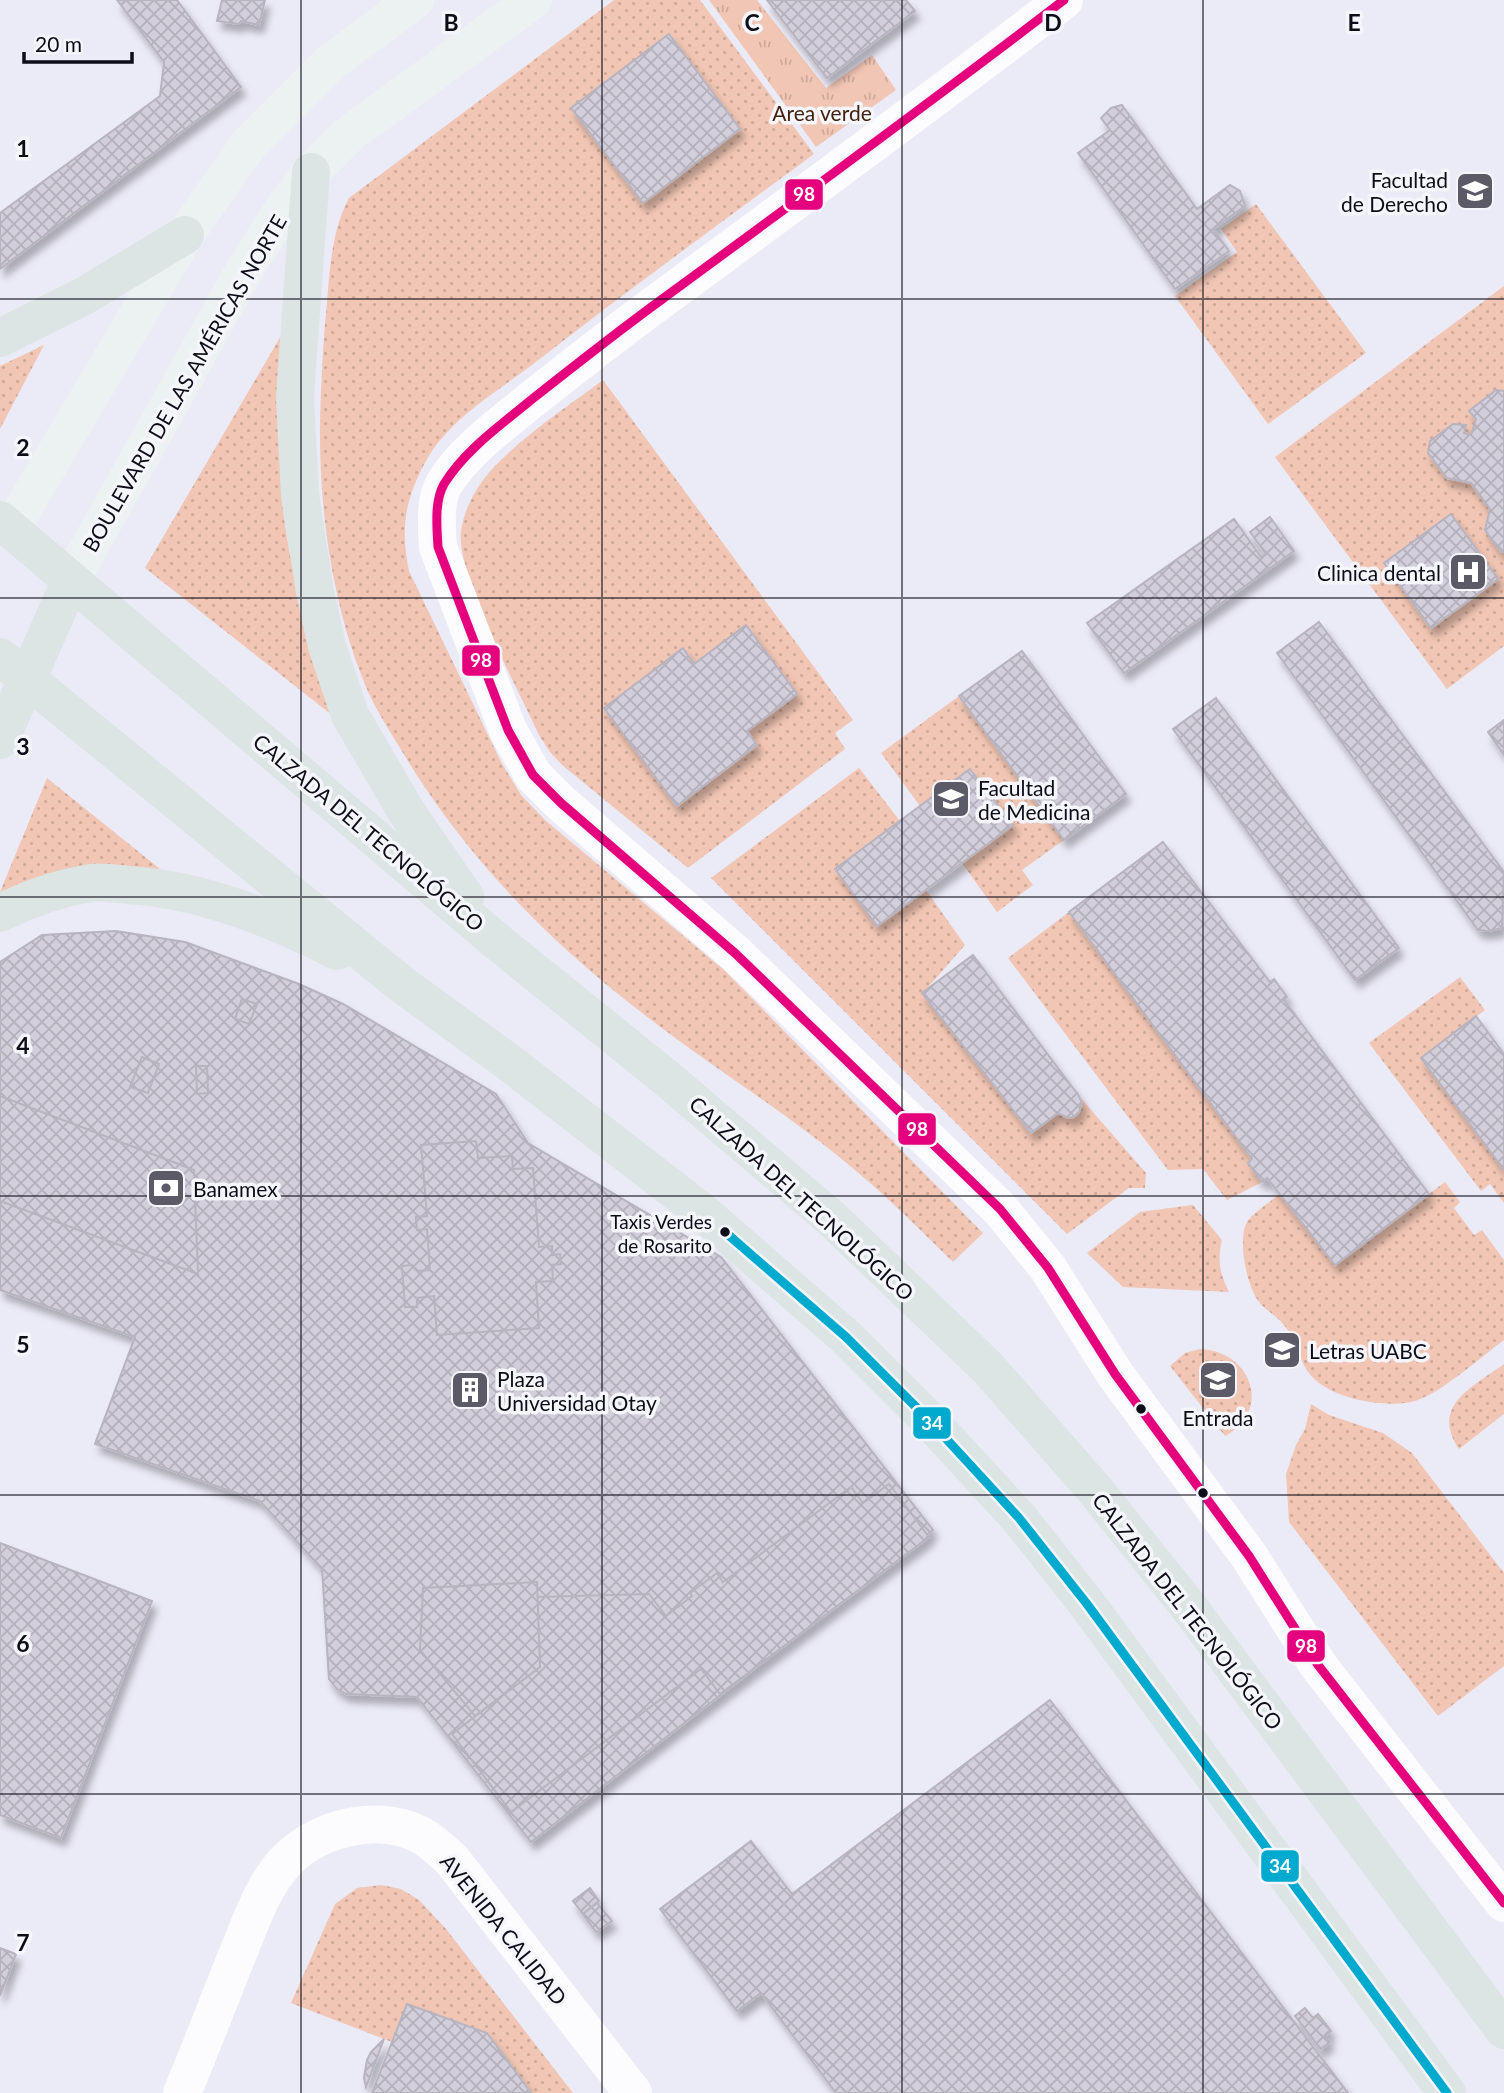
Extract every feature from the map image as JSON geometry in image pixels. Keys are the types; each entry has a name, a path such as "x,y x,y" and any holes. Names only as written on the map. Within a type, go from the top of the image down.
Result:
{"main road":[{"path":"4,533 185,235 249,144 330,63 415,0"},
{"name":"BOULEVARD DE LAS AMÉRICAS NORTE","path":"0,740 13,668 71,580 245,268 286,205 312,172 348,135 533,0"},
{"path":"312,172 295,397 300,495 315,592 327,646 350,715 406,811 494,939"},
{"path":"0,338 85,296 185,235"},
{"name":"CALZADA DEL TECNOLÓGICO","path":"4,533 71,580 494,939 654,1068 831,1217 1009,1390 1095,1490 1188,1606 1504,2030"},
{"path":"13,668 400,983 522,1072 701,1212 846,1337 928,1419 1019,1518 1087,1604 1447,2093"},
{"path":"0,913 27,900 93,882 162,887 227,904 290,929 400,983"}],"street":[{"path":"1064,0 587,355 468,454 443,486 436,517 438,547 508,730 533,775 561,803 736,954 1000,1209 1048,1268 1115,1374 1249,1556 1318,1665 1504,1903"},
{"name":"AVENIDA CALIDAD","path":"183,2093 266,1889 288,1859 310,1841 339,1829 368,1825 397,1828 426,1838 452,1860 633,2093"}],"green space":[{"path":"614,0 700,0 814,154 477,405 449,430 427,459 409,500 405,541 409,571 501,762 521,795 545,820 724,970 983,1233 953,1262 881,1193 830,1150 605,983 571,954 508,892 478,858 424,787 384,722 366,686 342,616 325,519 320,422 329,275 335,235 343,210 349,198"},
{"name":"Area verde","path":"709,0 757,0 826,88 872,55 896,90 816,147"},
{"path":"1256,204 1366,353 1268,424 1175,296 1237,252 1221,229"},
{"path":"1504,286 1504,646 1447,689 1275,457"},
{"path":"285,329 280,447 288,545 318,661 337,719 145,568"},
{"path":"44,345 0,429 0,366"},
{"path":"603,380 853,720 835,733 845,749 688,868 562,765 550,752 539,735 478,604 462,551 461,532 465,514 473,496 489,473 534,431"},
{"path":"959,696 1064,840 1022,870 1033,885 997,912 962,863 1012,825 971,769 920,806 881,753"},
{"path":"859,768 900,821 835,870 877,926 926,890 965,945 923,993 1030,1133 1058,1113 1068,1118 1078,1113 1081,1104 1079,1096 1146,1173 1145,1188 1129,1188 1067,1234 711,878"},
{"path":"47,778 160,869 115,869 0,892"},
{"path":"1069,912 1252,1159 1248,1163 1262,1182 1227,1200 1203,1169 1168,1170 1008,958"},
{"path":"1460,977 1485,1010 1421,1058 1504,1170 1504,1203 1490,1184 1481,1191 1369,1043"},
{"path":"1445,1182 1460,1202 1454,1208 1474,1235 1482,1230 1504,1260 1504,1340 1446,1384 1422,1399 1411,1402 1368,1402 1324,1386 1313,1378 1305,1367 1288,1330 1255,1296 1243,1252 1247,1222 1279,1194 1335,1264"},
{"path":"1193,1205 1222,1240 1220,1267 1229,1292 1123,1287 1087,1253 1140,1212"},
{"path":"1200,1349 1218,1352 1232,1360 1243,1371 1250,1384 1252,1398 1249,1412 1240,1425 1225,1436 1170,1366 1185,1353"},
{"path":"1504,1364 1504,1414 1459,1449 1451,1434 1449,1420 1452,1409 1468,1389"},
{"path":"1311,1404 1329,1415 1383,1433 1412,1453 1504,1573 1504,1666 1438,1716 1289,1522 1286,1474 1305,1429"},
{"path":"381,1885 401,1889 419,1900 446,1929 573,2093 531,2093 487,2033 407,2004 392,2042 291,2003 335,1904 357,1888"}],"building":[{"path":"117,0 177,0 241,87 0,269 0,213 160,96 164,62"},
{"path":"222,0 265,0 259,25 241,21 239,24 217,21"},
{"path":"767,0 906,0 915,11 827,78"},
{"path":"669,34 740,129 643,203 571,108"},
{"path":"1122,105 1197,209 1230,185 1240,191 1245,206 1213,229 1229,251 1175,289 1078,153 1110,130 1101,118 1111,108"},
{"path":"1496,390 1504,391 1504,552 1501,552 1485,530 1490,509 1471,483 1447,478 1428,453 1430,441 1453,424 1466,425 1464,433 1471,435 1476,419 1469,411"},
{"path":"1451,514 1498,579 1431,628 1384,563"},
{"path":"1270,517 1294,551 1124,673 1087,623 1234,519 1261,557 1266,554 1250,532"},
{"path":"1319,622 1504,872 1502,928 1478,930 1277,653"},
{"path":"746,625 797,694 747,731 757,745 677,806 604,708 683,648 694,664"},
{"path":"1022,651 1126,794 1064,840 959,696"},
{"path":"1216,698 1399,948 1355,980 1173,729"},
{"path":"1504,720 1504,755 1488,732"},
{"path":"970,769 1013,825 877,926 835,869"},
{"path":"1163,842 1270,982 1274,979 1287,997 1284,1000 1429,1194 1335,1265 1267,1178 1262,1182 1248,1163 1252,1159 1069,912"},
{"name":"Plaza Universidad Otay","path":"116,931 185,942 299,984 343,1004 496,1094 528,1143 721,1257 933,1530 531,1842 417,1697 346,1694 337,1689 329,1679 322,1569 260,1501 95,1444 135,1337 0,1290 0,962 42,935"},
{"path":"973,955 1079,1096 1082,1104 1074,1117 1068,1118 1058,1113 1031,1133 922,993"},
{"path":"242,999 257,1004 249,1024 235,1019"},
{"path":"1476,1016 1504,1054 1504,1170 1421,1058"},
{"path":"142,1057 159,1064 148,1093 130,1087"},
{"path":"196,1066 207,1066 208,1093 197,1094"},
{"path":"0,1096 194,1170 198,1274 0,1201"},
{"path":"476,1141 478,1158 512,1156 513,1169 533,1168 539,1247 552,1246 552,1255 560,1254 561,1264 552,1265 553,1281 536,1282 539,1328 437,1335 434,1296 417,1298 417,1307 405,1307 402,1266 412,1265 418,1271 430,1270 427,1229 417,1230 416,1217 427,1216 421,1145"},
{"path":"889,1484 929,1537 720,1694 701,1669 511,1812 452,1734 540,1667 537,1597 649,1594 666,1616 692,1596 690,1593 717,1573 723,1582 851,1487 863,1503"},
{"path":"0,1543 152,1601 61,1838 0,1815"},
{"path":"537,1582 540,1667 475,1716 420,1650 423,1588"},
{"path":"1050,1700 1348,2093 836,2093 761,1993 737,2011 660,1909 751,1841 792,1894"},
{"path":"590,1888 599,1901 583,1914 573,1901"},
{"path":"597,1903 612,1921 596,1932 583,1914"},
{"path":"0,1948 16,1954 0,1996"},
{"path":"407,2004 487,2033 531,2093 372,2093"},
{"path":"1305,2008 1313,2018 1318,2014 1331,2031 1325,2036 1330,2042 1321,2049 1295,2016"},
{"path":"384,2039 366,2087 364,2078 367,2060"}],"transit line":[{"name":"98","path":"1064,0 628,324 484,439 462,460 441,491 437,515 438,547 508,730 533,775 561,803 736,954 1000,1209 1048,1268 1115,1374 1249,1556 1318,1665 1504,1903"},
{"name":"34","path":"725,1232 846,1337 928,1419 1019,1518 1087,1604 1447,2093"}],"place":[{"name":"Facultad de Derecho","path":"1475,191"},
{"name":"Clinica dental","path":"1468,572"},
{"name":"Facultad de Medicina","path":"951,799"},
{"name":"Banamex","path":"166,1188"},
{"name":"Taxis Verdes de Rosarito","path":"725,1232"},
{"name":"Letras UABC","path":"1282,1350"},
{"name":"Entrada","path":"1218,1380"},
{"name":"Plaza Universidad Otay","path":"470,1390"}]}
